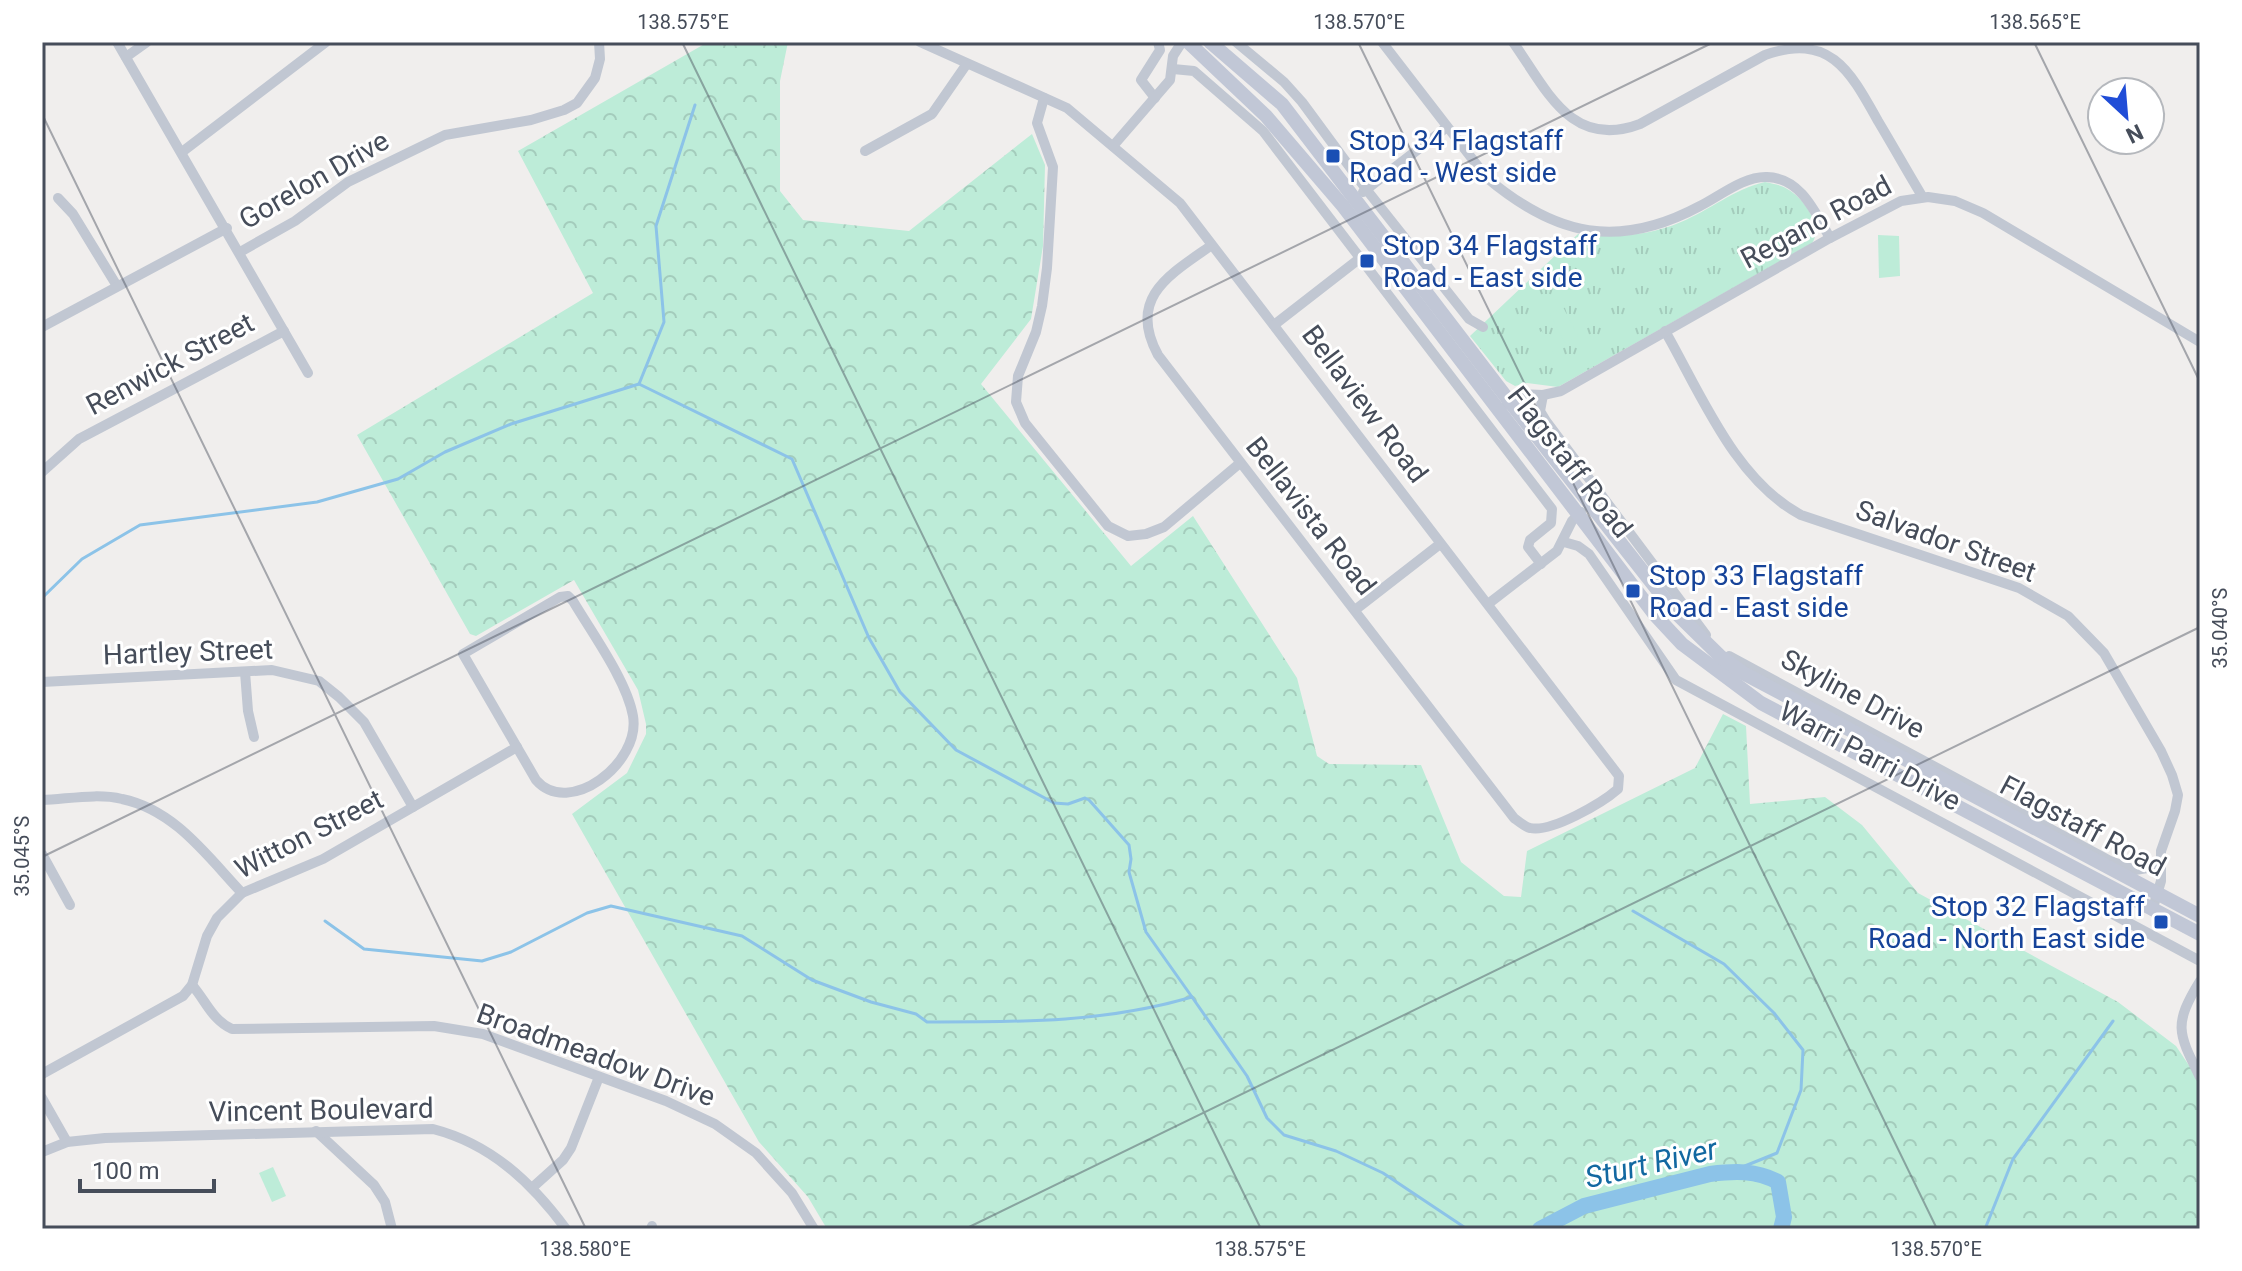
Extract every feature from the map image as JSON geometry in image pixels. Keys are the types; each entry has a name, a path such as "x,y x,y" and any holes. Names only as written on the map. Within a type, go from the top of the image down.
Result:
{"main road":[{"name":"Flagstaff Road","path":"1188,42 1355,197"},
{"name":"Flagstaff Road","path":"1210,42 1282,104 1355,197 1578,515 1655,615 1682,644 1761,703 2200,934"},
{"name":"Flagstaff Road","path":"1504,407 1590,505 1674,611 1699,637 1743,673 2200,916"}],"street":[{"path":"117,42 308,373"},
{"path":"126,57 147,42"},
{"path":"182,152 326,42"},
{"name":"Gorelon Drive","path":"240,252 295,221 348,182 445,135 531,120 577,103 595,78 600,59 599,42"},
{"name":"Bellaview Road","path":"920,42 1067,108 1180,203 1619,776 1618,789 1608,798 1548,828 1529,828 1514,818"},
{"path":"1155,98 1141,80 1160,50 1158,42"},
{"path":"1113,146 1170,80 1173,56 1182,42"},
{"path":"1236,42 1284,82 1302,102 1355,197 1469,319 1483,327"},
{"path":"1513,42 1571,119 1604,132 1620,132 1640,124 1765,55 1787,47 1827,54 1845,66 1858,85 1922,196"},
{"path":"1387,44 1487,178 1507,195 1546,219 1567,227 1618,231 1650,227 1678,218 1750,179 1767,177 1783,181 1806,197 1830,238"},
{"path":"865,151 932,114 966,65"},
{"name":"Flagstaff Road","path":"1173,69 1194,71 1263,131 1552,509 1551,523 1530,540 1528,547 1541,564"},
{"path":"1044,98 1037,123 1053,167 1042,306 1036,332 1018,376 1016,402 1025,423 1108,526 1128,536 1146,534 1164,527 1240,463"},
{"path":"1355,197 1447,127"},
{"name":"Regano Road","path":"1504,407 1520,394 1543,395 1561,391 1830,238 1901,201 1922,196 1955,201 1983,213 2200,342"},
{"path":"58,198 73,214 117,286"},
{"path":"42,327 227,228"},
{"name":"Bellavista Road","path":"1212,245 1169,276 1154,294 1145,315 1148,337 1158,355 1240,463 1514,818"},
{"path":"1274,325 1359,259"},
{"name":"Renwick Street","path":"42,472 79,439 284,331"},
{"name":"Salvador Street","path":"1665,331 1732,449 1768,494 1787,508 2019,588 2068,616 2104,653 2161,751 2178,795 2161,851 2161,881 2152,911"},
{"name":"Skyline Drive","path":"1543,395 1540,411 1546,421 1712,643 1736,660 2110,861 2135,870 2160,866"},
{"path":"1488,604 1557,551 1572,521 1590,505"},
{"name":"Warri Parri Drive","path":"1564,542 1578,546 1589,554 1676,680 2200,961"},
{"path":"1355,610 1440,544"},
{"path":"568,596 627,694 634,728 631,743 615,769 571,793 561,795 542,787 517,747 463,654 560,597 568,596"},
{"name":"Hartley Street","path":"42,682 272,670 319,681 364,722 413,807"},
{"path":"245,672 254,737"},
{"name":"Witton Street","path":"192,985 207,936 217,918 242,893 323,859 517,747"},
{"path":"42,800 106,797 146,806 181,828 242,893"},
{"path":"42,854 70,905"},
{"path":"2200,981 2184,1009 2180,1023 2184,1045 2200,1077"},
{"path":"42,1074 183,996 192,985"},
{"name":"Broadmeadow Drive","path":"192,985 220,1024 232,1029 446,1027 483,1034 666,1101 726,1131 756,1153 792,1193 814,1229"},
{"path":"533,1187 563,1160 571,1148 599,1077"},
{"path":"42,1098 67,1142"},
{"name":"Vincent Boulevard","path":"42,1152 67,1142 105,1138 433,1129 458,1135 481,1146 533,1187 566,1229"},
{"path":"316,1131 374,1185 385,1202 392,1229"}],"green space":[{"path":"708,42 788,42 780,81 780,191 803,220 909,231 1032,134 1045,165 1043,246 1031,319 981,384 1131,566 1193,516 1297,678 1317,756 1329,764 1421,765 1461,862 1504,896 1521,897 1527,851 1695,768 1723,714 1746,726 1750,804 1825,797 1862,825 1918,893 2118,1002 2176,1046 2200,1082 2200,1229 827,1229 808,1197 759,1142 572,814 627,773 646,734 638,690 574,580 476,636 470,634 357,435 593,293 518,151"},
{"path":"1765,182 1786,188 1806,207 1816,229 1812,243 1558,387 1527,383 1515,386 1506,381 1470,336 1578,234 1618,236 1656,230 1681,222"},
{"path":"1878,235 1899,236 1900,276 1879,278"},
{"path":"1563,307 1578,336 1565,343 1550,314"},
{"path":"1542,331 1557,360 1544,367 1528,339"},
{"path":"273,1167 286,1196 272,1202 259,1173"}],"waterway":[{"path":"639,384 664,322 656,226 695,105"},
{"path":"42,598 82,559 140,525 317,502 398,479 445,452 511,424 639,384 792,459 869,638 900,692 956,750 1054,803 1089,800 1129,845 1129,872 1146,932 1192,997"},
{"path":"325,921 364,949 482,961 511,952 587,913 611,906 742,936 812,980 871,1002 916,1014 927,1022 1028,1021 1093,1016 1159,1006 1192,997 1247,1076 1267,1118 1284,1135 1336,1151 1383,1173 1467,1229"},
{"path":"1633,911 1724,964 1774,1013 1803,1050 1801,1090 1777,1153 1730,1172"},
{"path":"1985,1229 2013,1159 2113,1021"},
{"name":"Sturt River","path":"1540,1229 1584,1206 1710,1174 1737,1172 1762,1175 1778,1182 1784,1217 1781,1229"}],"place":[{"name":"Stop 34 Flagstaff Road - West side","path":"1333,156"},
{"name":"Stop 34 Flagstaff Road - East side","path":"1367,261"},
{"name":"Stop 33 Flagstaff Road - East side","path":"1633,591"},
{"name":"Stop 32 Flagstaff Road - North East side","path":"2161,922"}]}
